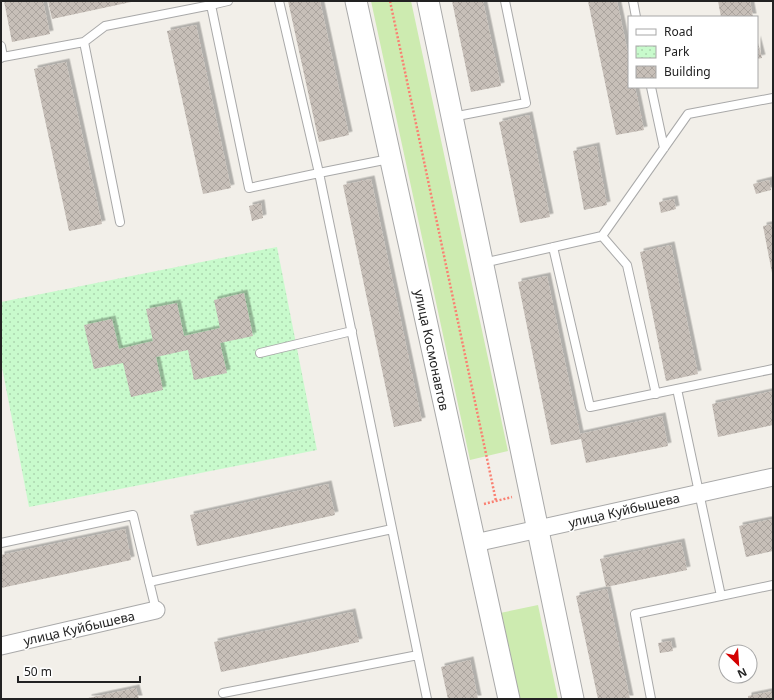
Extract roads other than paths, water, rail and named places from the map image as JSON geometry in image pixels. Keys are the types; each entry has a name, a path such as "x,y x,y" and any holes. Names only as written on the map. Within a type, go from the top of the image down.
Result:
{"street":[{"name":"улица Космонавтов","path":"356,1 509,699"},
{"path":"428,1 573,699"},
{"name":"улица Куйбышева","path":"475,543 773,477"},
{"name":"улица Куйбышева","path":"1,646 156,610"}],"lane":[{"path":"1,46 2,58 84,42 106,26 228,1"},
{"path":"279,1 319,173 427,699"},
{"path":"452,117 526,103 505,1"},
{"path":"633,1 636,16"},
{"path":"211,5 249,188 391,158"},
{"path":"84,42 120,222"},
{"path":"651,88 664,148"},
{"path":"482,264 602,236 688,114 773,98"},
{"path":"602,236 627,265 656,394"},
{"path":"553,247 590,407 773,369"},
{"path":"260,353 352,331"},
{"path":"677,389 721,596"},
{"path":"1,543 133,515 156,610"},
{"path":"149,582 392,530"},
{"path":"651,699 635,614 773,585"},
{"path":"223,693 418,655"}]}
